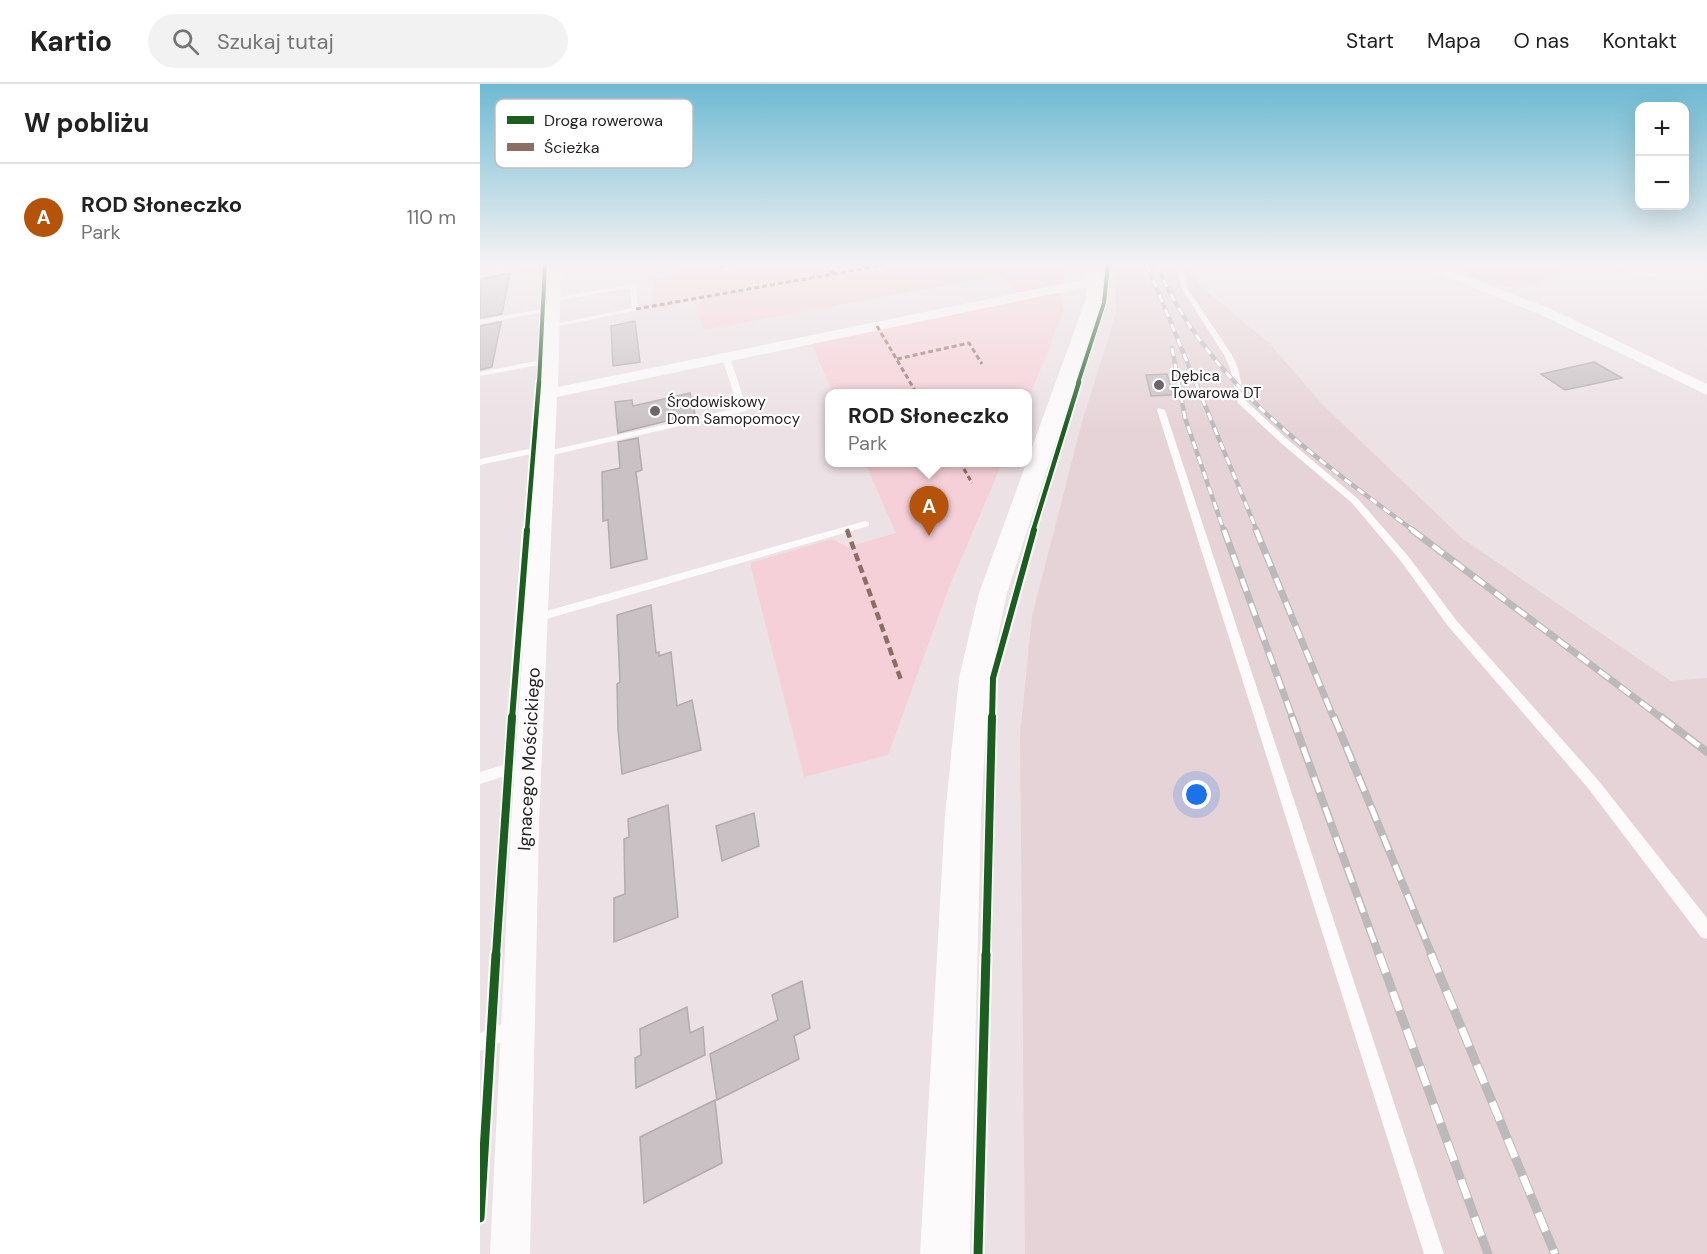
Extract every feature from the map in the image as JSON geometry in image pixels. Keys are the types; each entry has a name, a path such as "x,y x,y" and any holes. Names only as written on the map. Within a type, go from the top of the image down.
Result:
{"street":[{"name":"Ignacego Mościckiego","path":"510,1254 515,1027 554,320"},
{"path":"551,393 891,320"},
{"path":"945,1254 963,814 974,678 993,593 1087,320"},
{"path":"1562,320 1707,390"}],"lane":[{"path":"480,322 496,320"},
{"path":"1204,320 1231,362 1241,400 1284,441 1355,501 1404,558 1452,623 1593,784 1707,931"},
{"path":"480,462 743,410 726,357"},
{"path":"480,374 552,360"},
{"path":"1161,410 1434,1254"},
{"path":"537,618 866,524"},
{"path":"480,778 528,763"},
{"path":"480,1042 515,1027"}],"shaded area":[{"path":"700,320 759,320 703,330"},
{"path":"923,320 1060,320 1032,390 831,389 811,343"},
{"path":"1114,320 1241,320 1268,342 1323,405 1463,539 1671,681 1707,678 1707,1254 1025,1254 1020,736 1032,616 1082,422"},
{"path":"867,467 1000,467 948,590 888,755 804,777 750,563 832,539 848,547 896,533"}],"building":[{"path":"635,321 640,362 613,366 611,326"},
{"path":"501,322 492,367 480,370 480,326"},
{"path":"1594,362 1622,378 1565,390 1541,374"},
{"name":"Dębica Towarowa DT","path":"1167,374 1173,395 1151,396 1146,375"},
{"name":"Środowiskowy Dom Samopomocy","path":"690,393 695,414 618,433 615,402 632,400 633,406"},
{"path":"638,438 642,470 636,472 647,559 611,568 608,520 603,521 602,472 620,468 618,442"},
{"path":"651,605 656,653 659,652 659,656 671,652 677,706 692,700 701,750 622,774 618,729 617,684 620,682 617,615"},
{"path":"668,805 678,917 614,942 614,898 625,894 624,839 629,837 628,819"},
{"path":"754,813 759,846 722,861 716,826"},
{"path":"802,981 810,1028 794,1036 799,1059 717,1100 710,1054 778,1020 772,995"},
{"path":"687,1007 690,1033 703,1027 705,1055 636,1088 635,1058 641,1055 640,1029"},
{"path":"715,1100 722,1163 644,1203 640,1137"}],"railway":[{"path":"1170,320 1257,531"},
{"path":"1186,320 1204,346 1267,414 1339,475 1414,531"},
{"path":"1172,348 1185,418 1224,531"},
{"path":"1224,530 1293,719"},
{"path":"1256,530 1334,719"},
{"path":"1412,530 1663,719"},
{"path":"1292,717 1379,955"},
{"path":"1334,717 1432,955"},
{"path":"1661,717 1707,752"},
{"path":"1379,954 1488,1254"},
{"path":"1431,954 1555,1254"}],"marked path":[{"path":"877,326 914,389"},
{"path":"897,359 969,343 982,364"},
{"path":"963,467 972,483"},
{"path":"847,529 901,680"}],"cycle path":[{"path":"480,1218 508,769 543,320"},
{"path":"978,1254 993,678 1046,485 1099,320"}],"place":[{"name":"Dębica Towarowa DT","path":"1159,385"},
{"name":"Środowiskowy Dom Samopomocy","path":"655,411"},
{"name":"ROD Słoneczko","path":"929,536"}]}
